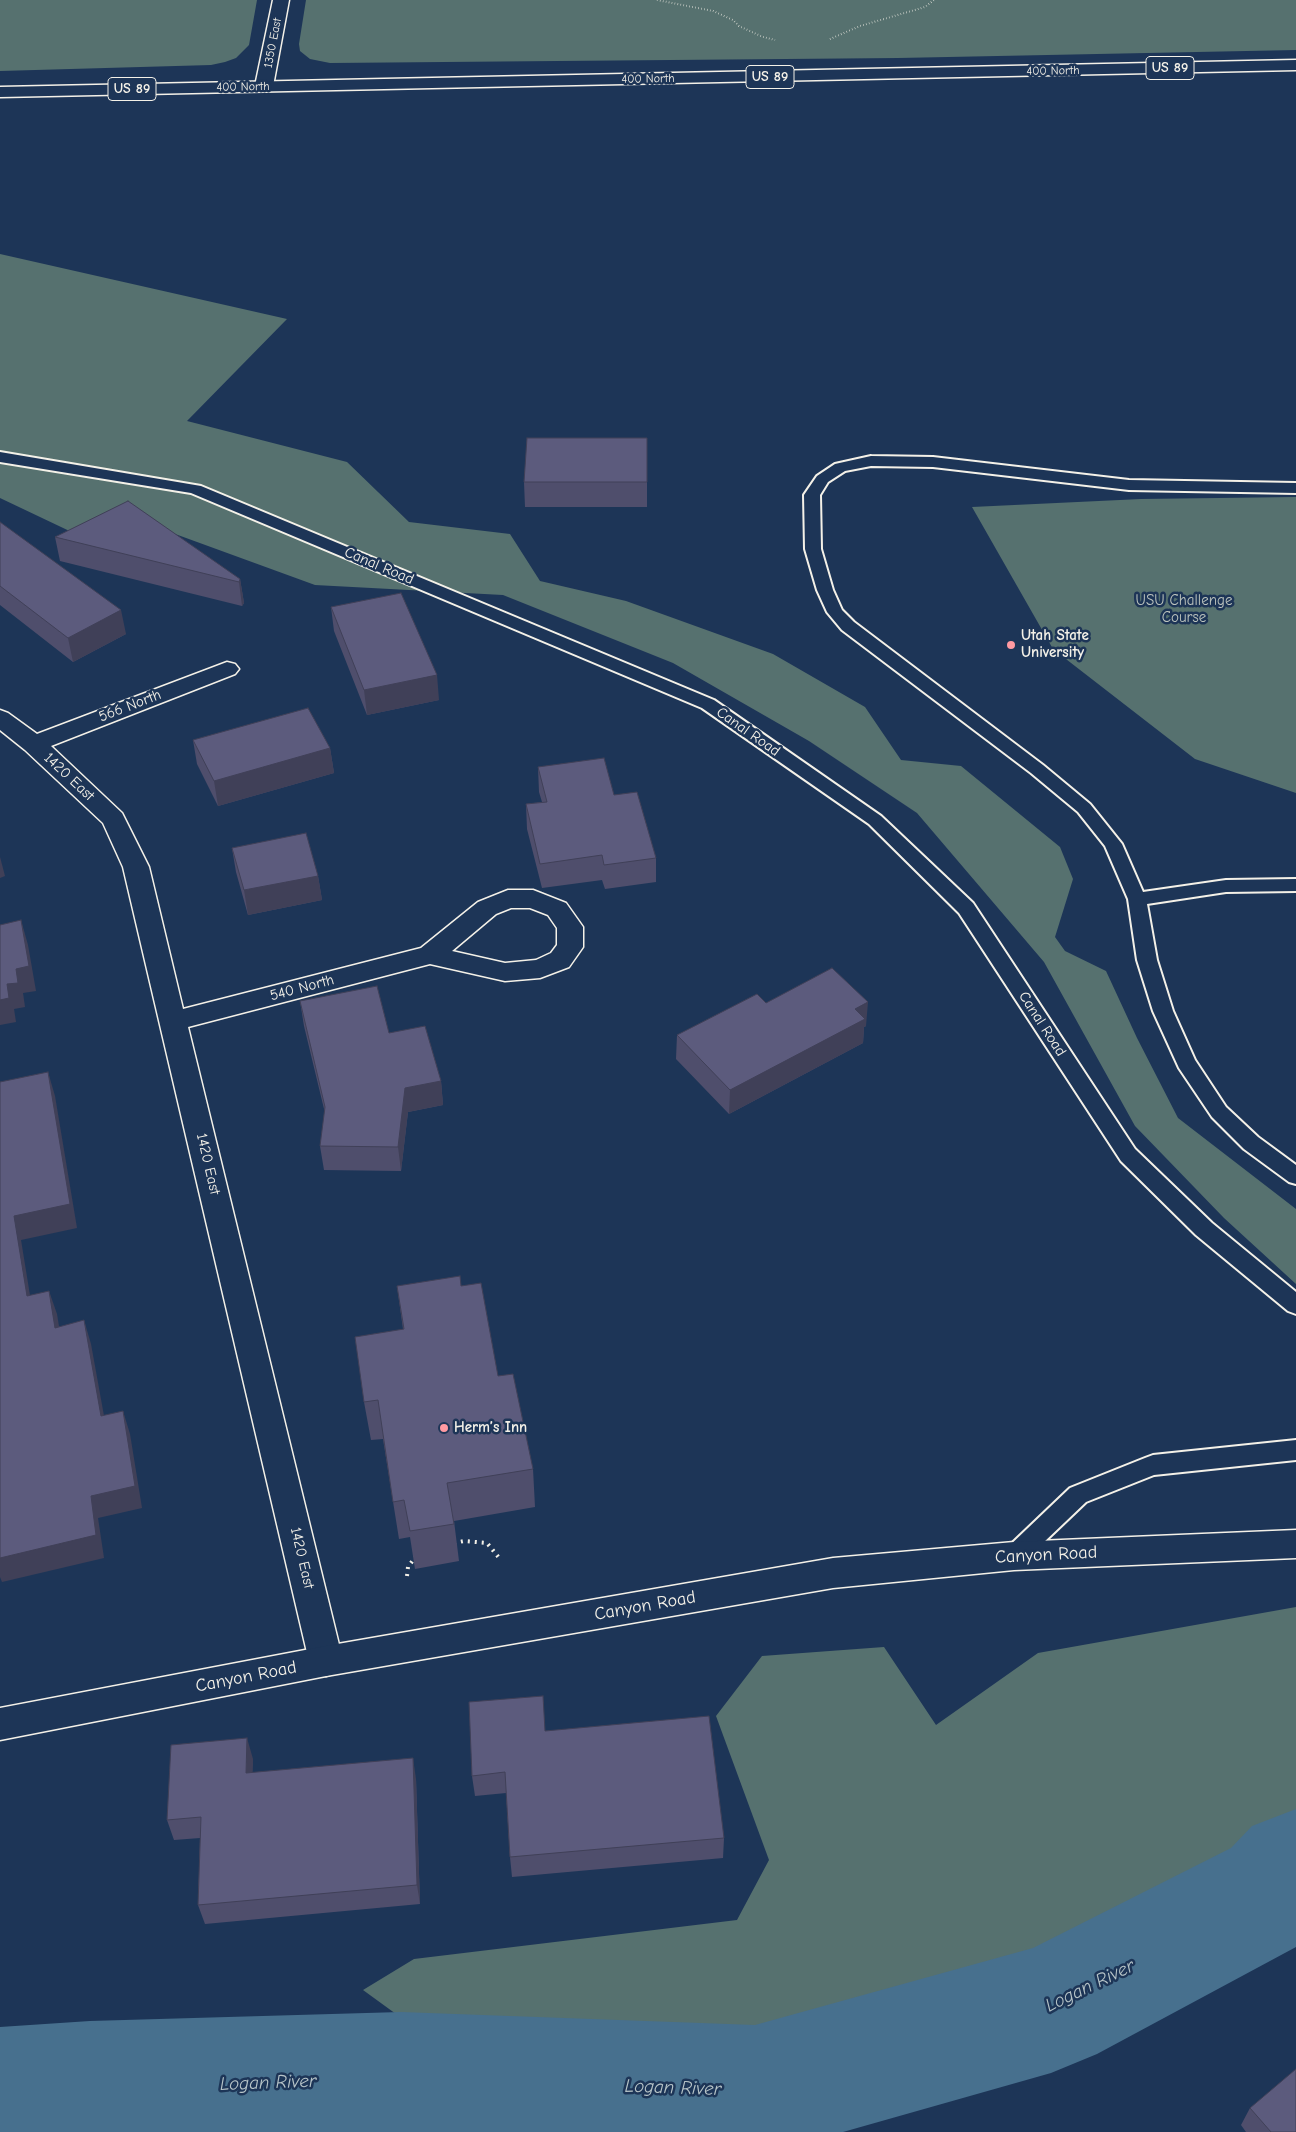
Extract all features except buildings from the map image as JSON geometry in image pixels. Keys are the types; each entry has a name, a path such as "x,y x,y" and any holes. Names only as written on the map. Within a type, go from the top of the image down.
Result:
{"street":[{"name":"1350 East","path":"264,86 281,0"},
{"name":"400 North","path":"0,92 1296,65"},
{"name":"566 North","path":"34,744 227,669"},
{"name":"1420 East","path":"0,718 34,744 113,819 136,867 326,1662"},
{"name":"540 North","path":"174,1021 430,955 487,908 508,899 533,899 557,909 570,927 570,947 560,960 540,969 506,972 430,955"},
{"name":"Canyon Road","path":"0,1724 326,1662 833,1573 1014,1556 1296,1544"}],"lane":[{"name":"Canal Road","path":"0,457 195,489 708,704 875,820 966,908 1128,1155 1204,1229 1296,1305"},
{"path":"1296,488 1129,485 933,462 871,461 840,468 822,479 812,495 813,549 825,590 835,612 848,626 1037,769 1084,808 1113,844 1136,899 1152,977 1163,1011 1186,1063 1219,1112 1251,1143 1296,1176"},
{"path":"1136,899 1226,886 1296,885"},
{"path":"1014,1556 1078,1495 1153,1465 1296,1450"}],"path":[{"path":"657,0 714,11 733,20 739,26 777,41"},
{"path":"826,40 860,26 925,8 934,0"},
{"path":"445,1544 464,1541 487,1543 500,1559"},
{"path":"407,1576 408,1567 418,1553"}],"green space":[{"path":"0,0 257,0 249,45 236,58 225,62 211,65 0,71"},
{"path":"306,0 1296,0 1296,50 898,58 330,63 310,59 300,51 299,44"},
{"path":"0,254 287,319 187,421 347,462 409,522 510,534 540,581 626,601 773,654 865,707 901,760 961,766 1060,847 1073,879 1055,937 1065,951 1106,971 1137,1038 1178,1118 1296,1209 1296,1284 1224,1218 1135,1126 1044,962 917,813 809,741 673,663 503,595 315,585 134,519 80,536 0,498"},
{"name":"USU Challenge Course","path":"1296,497 1296,793 1195,759 1053,649 972,507 1141,499"},
{"path":"1296,1607 1296,1869 1282,1837 1115,1930 776,2042 451,2054 363,1990 414,1959 737,1920 769,1860 716,1716 762,1656 884,1647 936,1725 1038,1653"}],"waterway":[{"name":"Logan River","path":"0,2093 90,2087 401,2078 755,2091 1051,2008 1275,1891 1296,1869"}],"place":[{"name":"Utah State University","path":"1011,645"},
{"name":"Herm’s Inn","path":"444,1428"}]}
